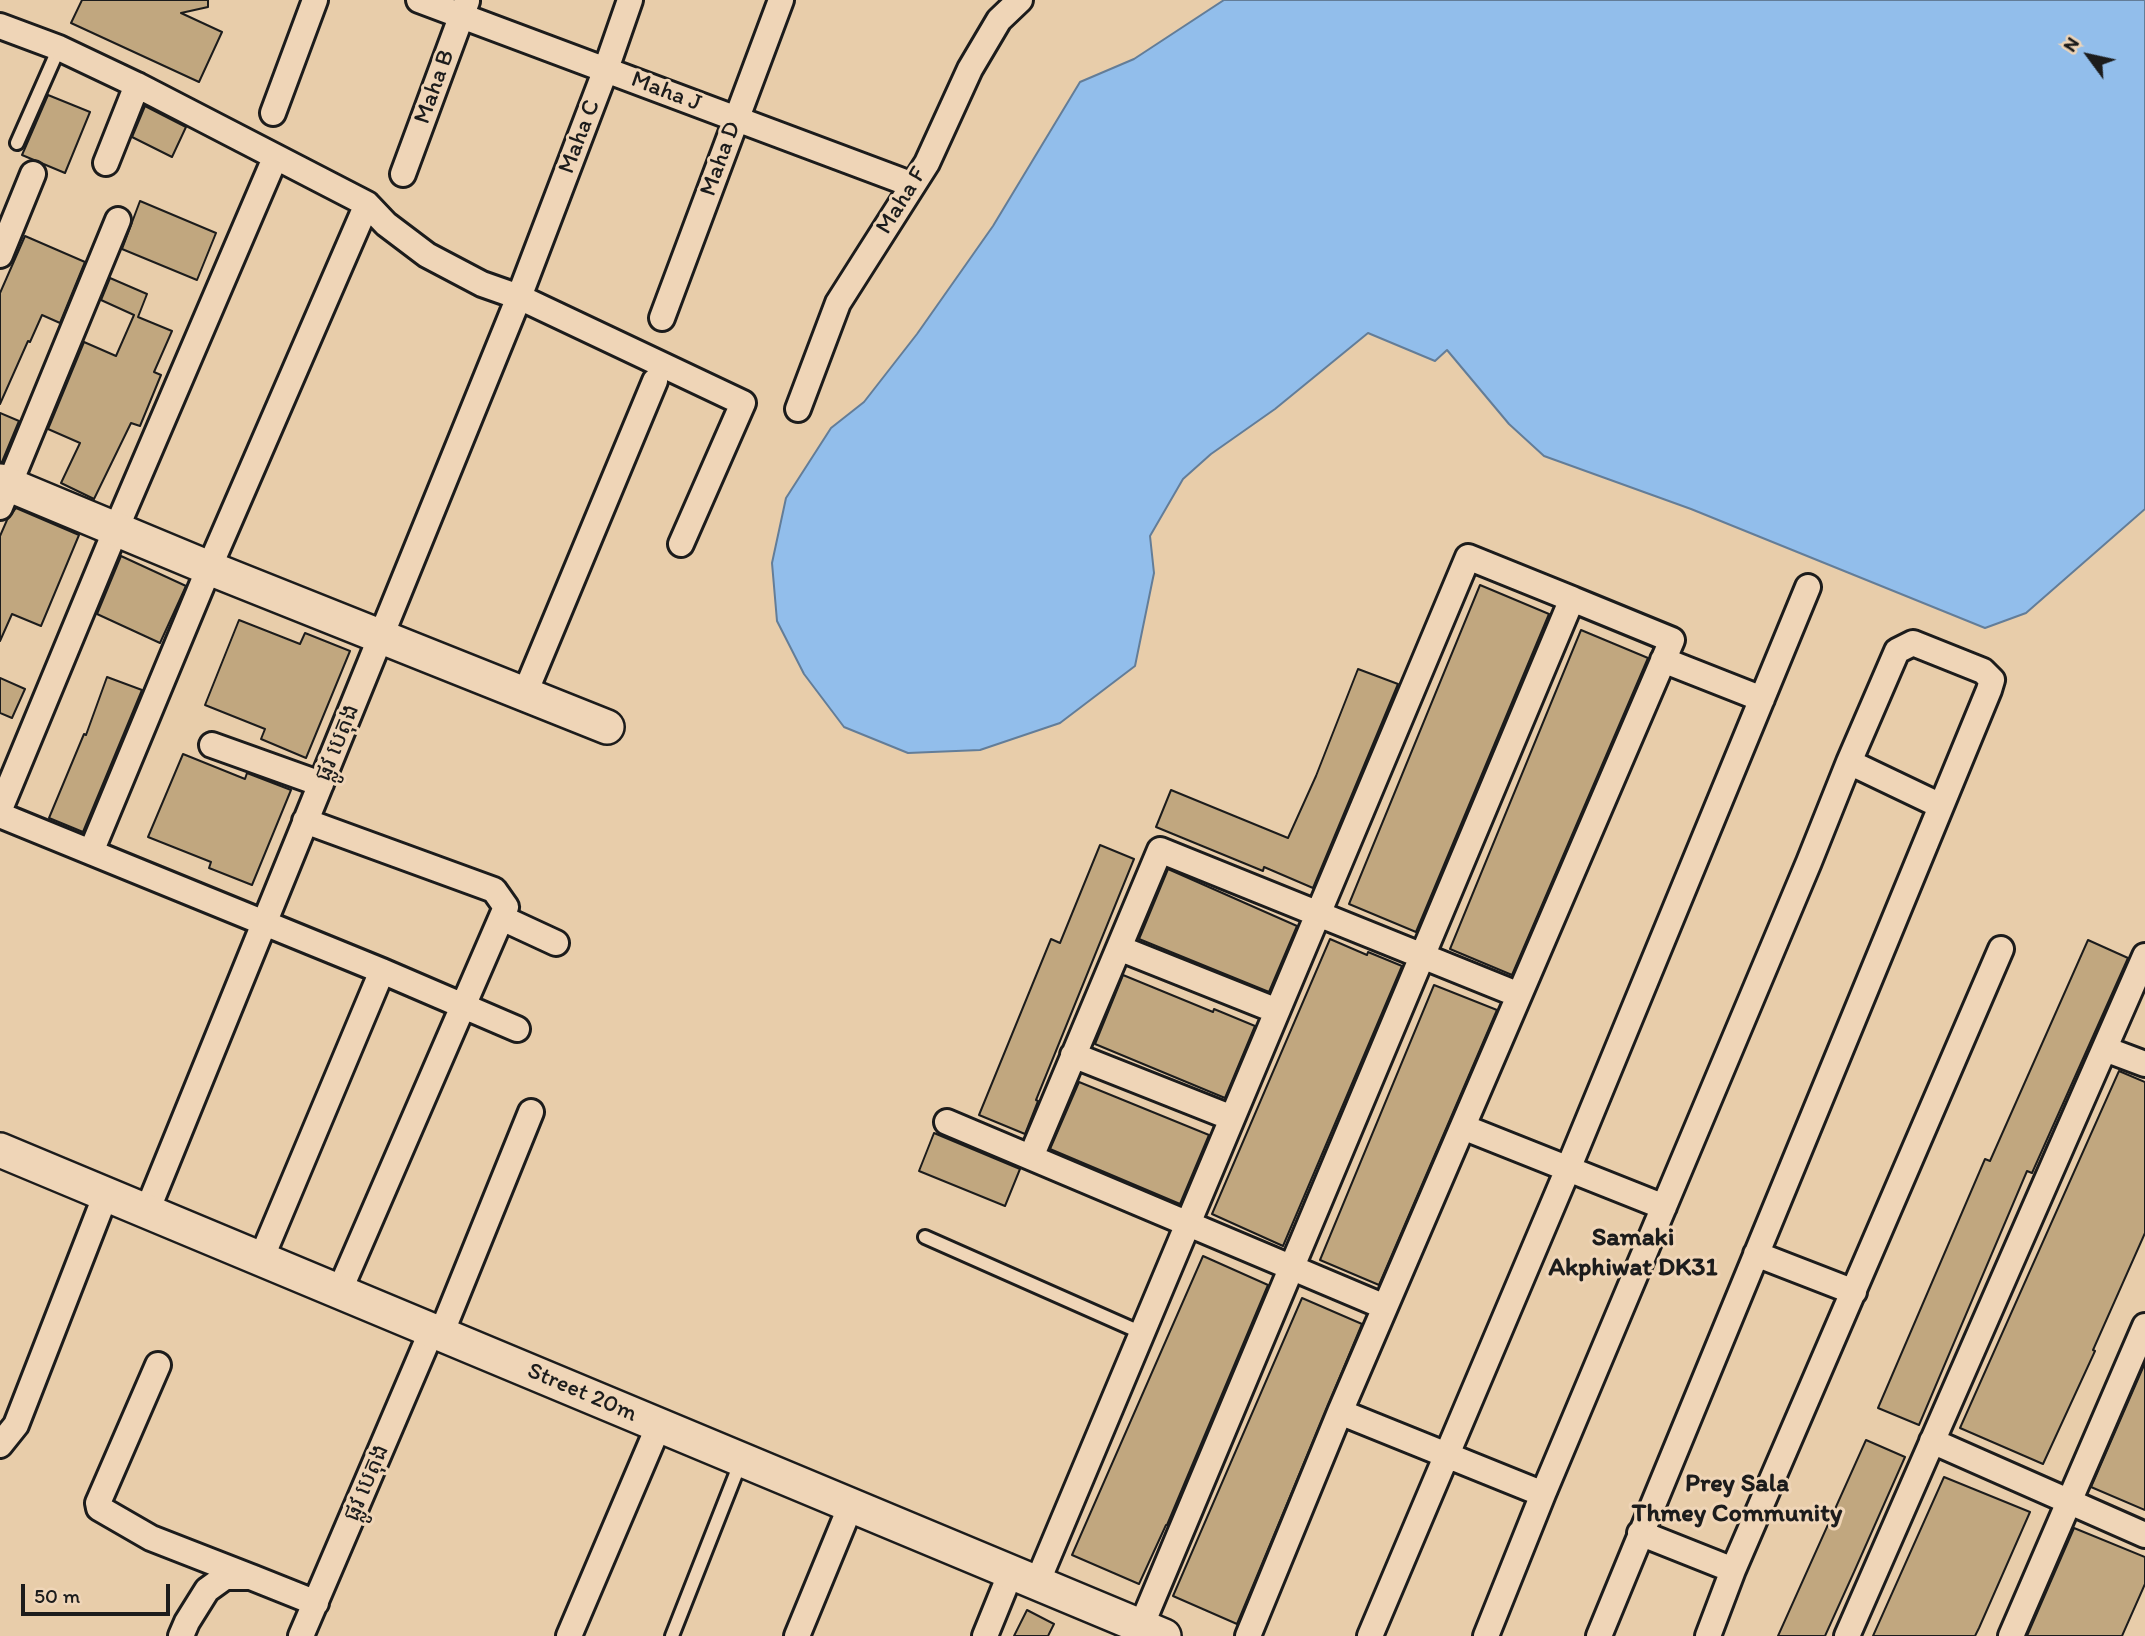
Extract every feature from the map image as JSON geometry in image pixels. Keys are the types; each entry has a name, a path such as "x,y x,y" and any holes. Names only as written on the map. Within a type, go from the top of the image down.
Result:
{"street":[{"path":"274,113 315,0"},
{"name":"Maha J","path":"419,0 465,8 606,69 913,185"},
{"name":"Maha C","path":"528,274 630,0"},
{"name":"Maha D","path":"662,318 780,0"},
{"name":"Maha F","path":"798,409 838,303 927,163 970,69 999,20 1020,0"},
{"name":"Maha B","path":"403,174 465,8"},
{"path":"0,26 59,48 136,85 367,205 386,224 427,255 482,284 519,297 743,403 681,544"},
{"path":"106,163 136,85"},
{"path":"0,809 275,158"},
{"path":"0,255 33,174"},
{"path":"91,852 209,568 367,205"},
{"path":"118,220 3,491 116,529 607,727"},
{"name":"ផ្លូវ បេតុង","path":"147,1211 528,274"},
{"path":"525,693 655,381"},
{"path":"985,1636 1024,1577 1142,1333 1468,557 1672,640 1340,1412 1248,1636"},
{"path":"1370,1636 1568,1169 1808,587"},
{"path":"1148,1633 1292,1268 1572,599"},
{"path":"1486,1636 1849,762 1897,651 1913,643 1983,671 1992,680 1989,690 1599,1636"},
{"path":"1663,660 1762,699"},
{"path":"212,745 321,784"},
{"path":"1849,762 1941,806"},
{"path":"0,815 382,971 517,1030"},
{"path":"306,821 494,890 506,907 339,1292"},
{"path":"1031,1157 1160,850 1519,995"},
{"path":"502,918 556,943"},
{"path":"1119,948 1277,1011"},
{"path":"1708,1636 2001,949"},
{"path":"1847,1636 2145,956"},
{"path":"261,1259 382,971"},
{"path":"2105,1049 2145,1064"},
{"path":"1073,1055 1232,1118"},
{"name":"ផ្លូវ បេតុង","path":"301,1636 531,1112"},
{"path":"947,1122 1385,1307"},
{"path":"1463,1127 1664,1207"},
{"name":"Street 20m","path":"0,1150 1024,1577 1148,1633"},
{"path":"0,1445 16,1425 106,1194"},
{"path":"1756,1254 1854,1292"},
{"path":"2011,1636 2145,1326"},
{"path":"158,1365 97,1503 99,1508 151,1538 316,1603"},
{"path":"1340,1412 1543,1494"},
{"path":"569,1636 659,1425"},
{"path":"1932,1441 2145,1535"},
{"path":"797,1636 851,1506"},
{"path":"1640,1533 1734,1570"},
{"path":"181,1636 207,1590 225,1577 251,1577"}],"lane":[{"path":"17,143 59,48"},
{"path":"925,1237 1142,1333"},
{"path":"672,1636 741,1461"}],"water":[{"path":"1224,0 2145,0 2145,509 2026,613 1985,628 1691,509 1544,456 1509,424 1447,350 1435,361 1368,333 1275,409 1211,454 1183,479 1150,536 1154,573 1135,666 1060,723 980,750 908,753 844,727 804,674 777,621 772,563 786,498 831,428 864,402 917,334 993,226 1080,82 1134,59"}],"building":[{"path":"82,0 208,0 208,7 181,13 222,32 199,82 71,23"},
{"path":"48,95 90,112 65,173 22,155"},
{"path":"145,106 186,127 172,157 132,137"},
{"path":"140,201 216,233 197,280 122,249"},
{"path":"25,236 85,262 60,323 42,315 0,404 0,293"},
{"path":"110,278 147,294 138,317 172,331 154,372 161,375 140,426 131,423 94,499 61,483 80,443 48,429 84,342 116,356 134,315 101,300"},
{"path":"0,413 19,421 2,462 0,462"},
{"path":"16,508 79,535 41,626 12,614 0,641 0,536"},
{"path":"121,556 186,586 160,643 97,614"},
{"path":"1480,585 1549,614 1416,932 1349,904"},
{"path":"239,620 300,644 305,633 350,651 306,758 261,739 265,729 205,705"},
{"path":"1581,630 1648,658 1512,975 1450,949"},
{"path":"1358,669 1398,684 1313,888 1264,867 1263,871 1156,827 1171,790 1288,838 1316,776"},
{"path":"107,677 142,690 83,832 49,818 84,734 86,735"},
{"path":"0,678 25,689 12,718 0,713"},
{"path":"183,754 245,779 247,773 291,790 252,885 209,868 211,862 148,837"},
{"path":"1100,845 1134,859 1036,1100 1038,1101 1025,1134 979,1115 1051,939 1060,943"},
{"path":"1168,869 1297,926 1269,992 1139,939"},
{"path":"1330,939 1402,966 1283,1246 1212,1214"},
{"path":"2088,940 2128,958 2032,1173 2027,1171 1919,1425 1878,1408 1985,1159 1990,1161"},
{"path":"1123,975 1255,1026 1225,1098 1095,1044"},
{"path":"1434,985 1497,1010 1379,1285 1320,1260"},
{"path":"2119,1071 2145,1082 2145,1233 2043,1464 1960,1428"},
{"path":"1079,1082 1209,1135 1180,1204 1050,1149"},
{"path":"934,1133 1020,1169 1005,1206 919,1171"},
{"path":"1203,1256 1268,1285 1167,1525 1139,1584 1072,1555"},
{"path":"1302,1298 1362,1324 1237,1624 1173,1596"},
{"path":"2145,1363 2145,1510 2091,1487"},
{"path":"1866,1440 1905,1457 1854,1572 1825,1636 1778,1636"},
{"path":"1944,1477 2030,1512 1979,1628 1975,1636 1873,1636"},
{"path":"2074,1528 2145,1557 2145,1584 2122,1636 2027,1636"},
{"path":"1027,1610 1054,1624 1048,1636 1014,1636"}],"district":[{"name":"Samaki Akphiwat DK31","path":"1633,1253"},
{"name":"Prey Sala Thmey Community","path":"1737,1499"}]}
